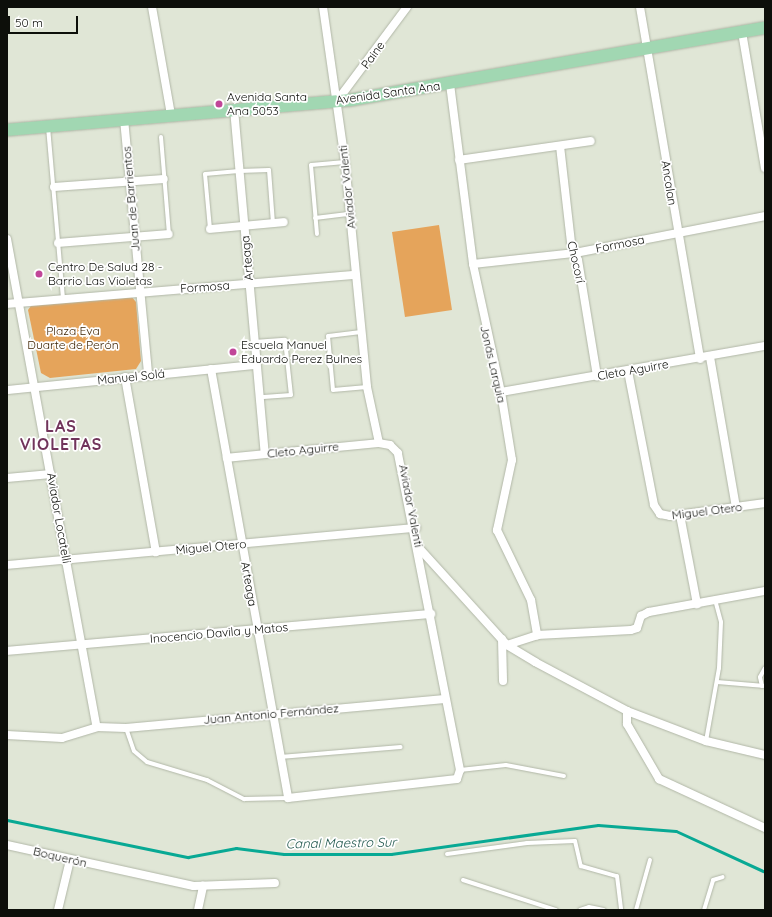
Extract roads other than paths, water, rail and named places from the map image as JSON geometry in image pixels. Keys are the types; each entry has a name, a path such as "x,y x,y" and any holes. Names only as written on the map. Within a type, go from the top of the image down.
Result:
{"main road":[{"name":"Avenida Santa Ana","path":"7,130 171,114 337,101 450,84 765,28"}],"street":[{"path":"152,7 171,114"},
{"name":"Aviador Valenti","path":"323,7 345,162 367,387 379,443 390,445 401,458 416,528 445,699 460,770"},
{"name":"Paine","path":"337,101 408,7"},
{"name":"Ancalan","path":"640,7 677,234 700,359"},
{"path":"742,32 765,168"},
{"name":"Jonás Larquia","path":"450,84 473,264 501,392 512,470 497,518 497,530 531,600 537,635"},
{"name":"Arteaga","path":"234,109 255,365 265,454"},
{"name":"Juan de Barrientos","path":"124,119 148,375"},
{"path":"459,160 591,141"},
{"name":"Chocorí","path":"560,146 575,253 597,376"},
{"path":"54,188 164,179"},
{"name":"Formosa","path":"473,264 575,253 765,216"},
{"path":"210,229 284,222"},
{"path":"58,243 169,234"},
{"name":"Aviador Locatelli","path":"7,239 37,388 51,474 97,727"},
{"name":"Formosa","path":"7,304 356,275"},
{"name":"Cleto Aguirre","path":"501,392 700,359 765,346"},
{"path":"710,357 736,507"},
{"name":"Manuel Solá","path":"7,390 255,365"},
{"name":"Arteaga","path":"211,370 228,458 271,713 288,798"},
{"name":"Miguel Otero","path":"628,371 654,505 663,515 680,515 765,503"},
{"path":"125,377 156,552"},
{"name":"Cleto Aguirre","path":"228,458 379,443"},
{"path":"7,478 51,474"},
{"path":"680,515 698,604"},
{"name":"Miguel Otero","path":"7,565 416,528"},
{"path":"419,548 504,642 627,711 706,741 765,755"},
{"path":"504,642 537,635 630,630 637,628 641,616 649,612 765,591"},
{"name":"Inocencio Davila y Matos","path":"7,651 431,614"},
{"path":"503,681 504,642"},
{"name":"Juan Antonio Fernández","path":"7,735 62,738 97,727 126,728 271,713 445,699"},
{"path":"627,711 627,724 664,784 765,828"},
{"path":"288,798 457,779 460,770"},
{"name":"Boquerón","path":"7,846 113,869 203,886 275,883"},
{"path":"58,910 70,860"},
{"path":"198,910 203,886"}],"lane":[{"path":"48,127 63,299"},
{"path":"161,137 169,234"},
{"path":"317,234 310,165 345,162"},
{"path":"210,229 205,174 268,170 273,223"},
{"path":"315,218 351,214"},
{"path":"361,332 328,336 333,390 367,387"},
{"path":"254,342 285,340 290,395 259,397"},
{"path":"706,741 717,682 721,622 714,600"},
{"path":"764,686 760,678 765,668"},
{"path":"717,682 764,686"},
{"path":"126,728 134,752 146,762 207,780 244,799 288,798"},
{"path":"280,758 402,747"},
{"path":"460,770 506,765 564,776"},
{"path":"447,854 527,843 574,841 581,866 617,876 621,910"},
{"path":"636,910 650,860"},
{"path":"704,910 713,880 723,877"},
{"path":"463,880 556,910"},
{"path":"580,910 589,907 604,910"}],"waterway":[{"name":"Canal Maestro Sur","path":"7,820 188,857 236,848 284,854 391,854 598,825 676,831 765,872"}],"place":[{"name":"Avenida Santa Ana 5053","path":"219,104"},
{"name":"Centro De Salud 28 - Barrio Las Violetas","path":"39,274"},
{"name":"Escuela Manuel Eduardo Perez Bulnes","path":"233,352"}],"district":[{"name":"LAS VIOLETAS","path":"61,435"}],"park label":[{"name":"Plaza Eva Duarte de Perón","path":"73,338"}]}
